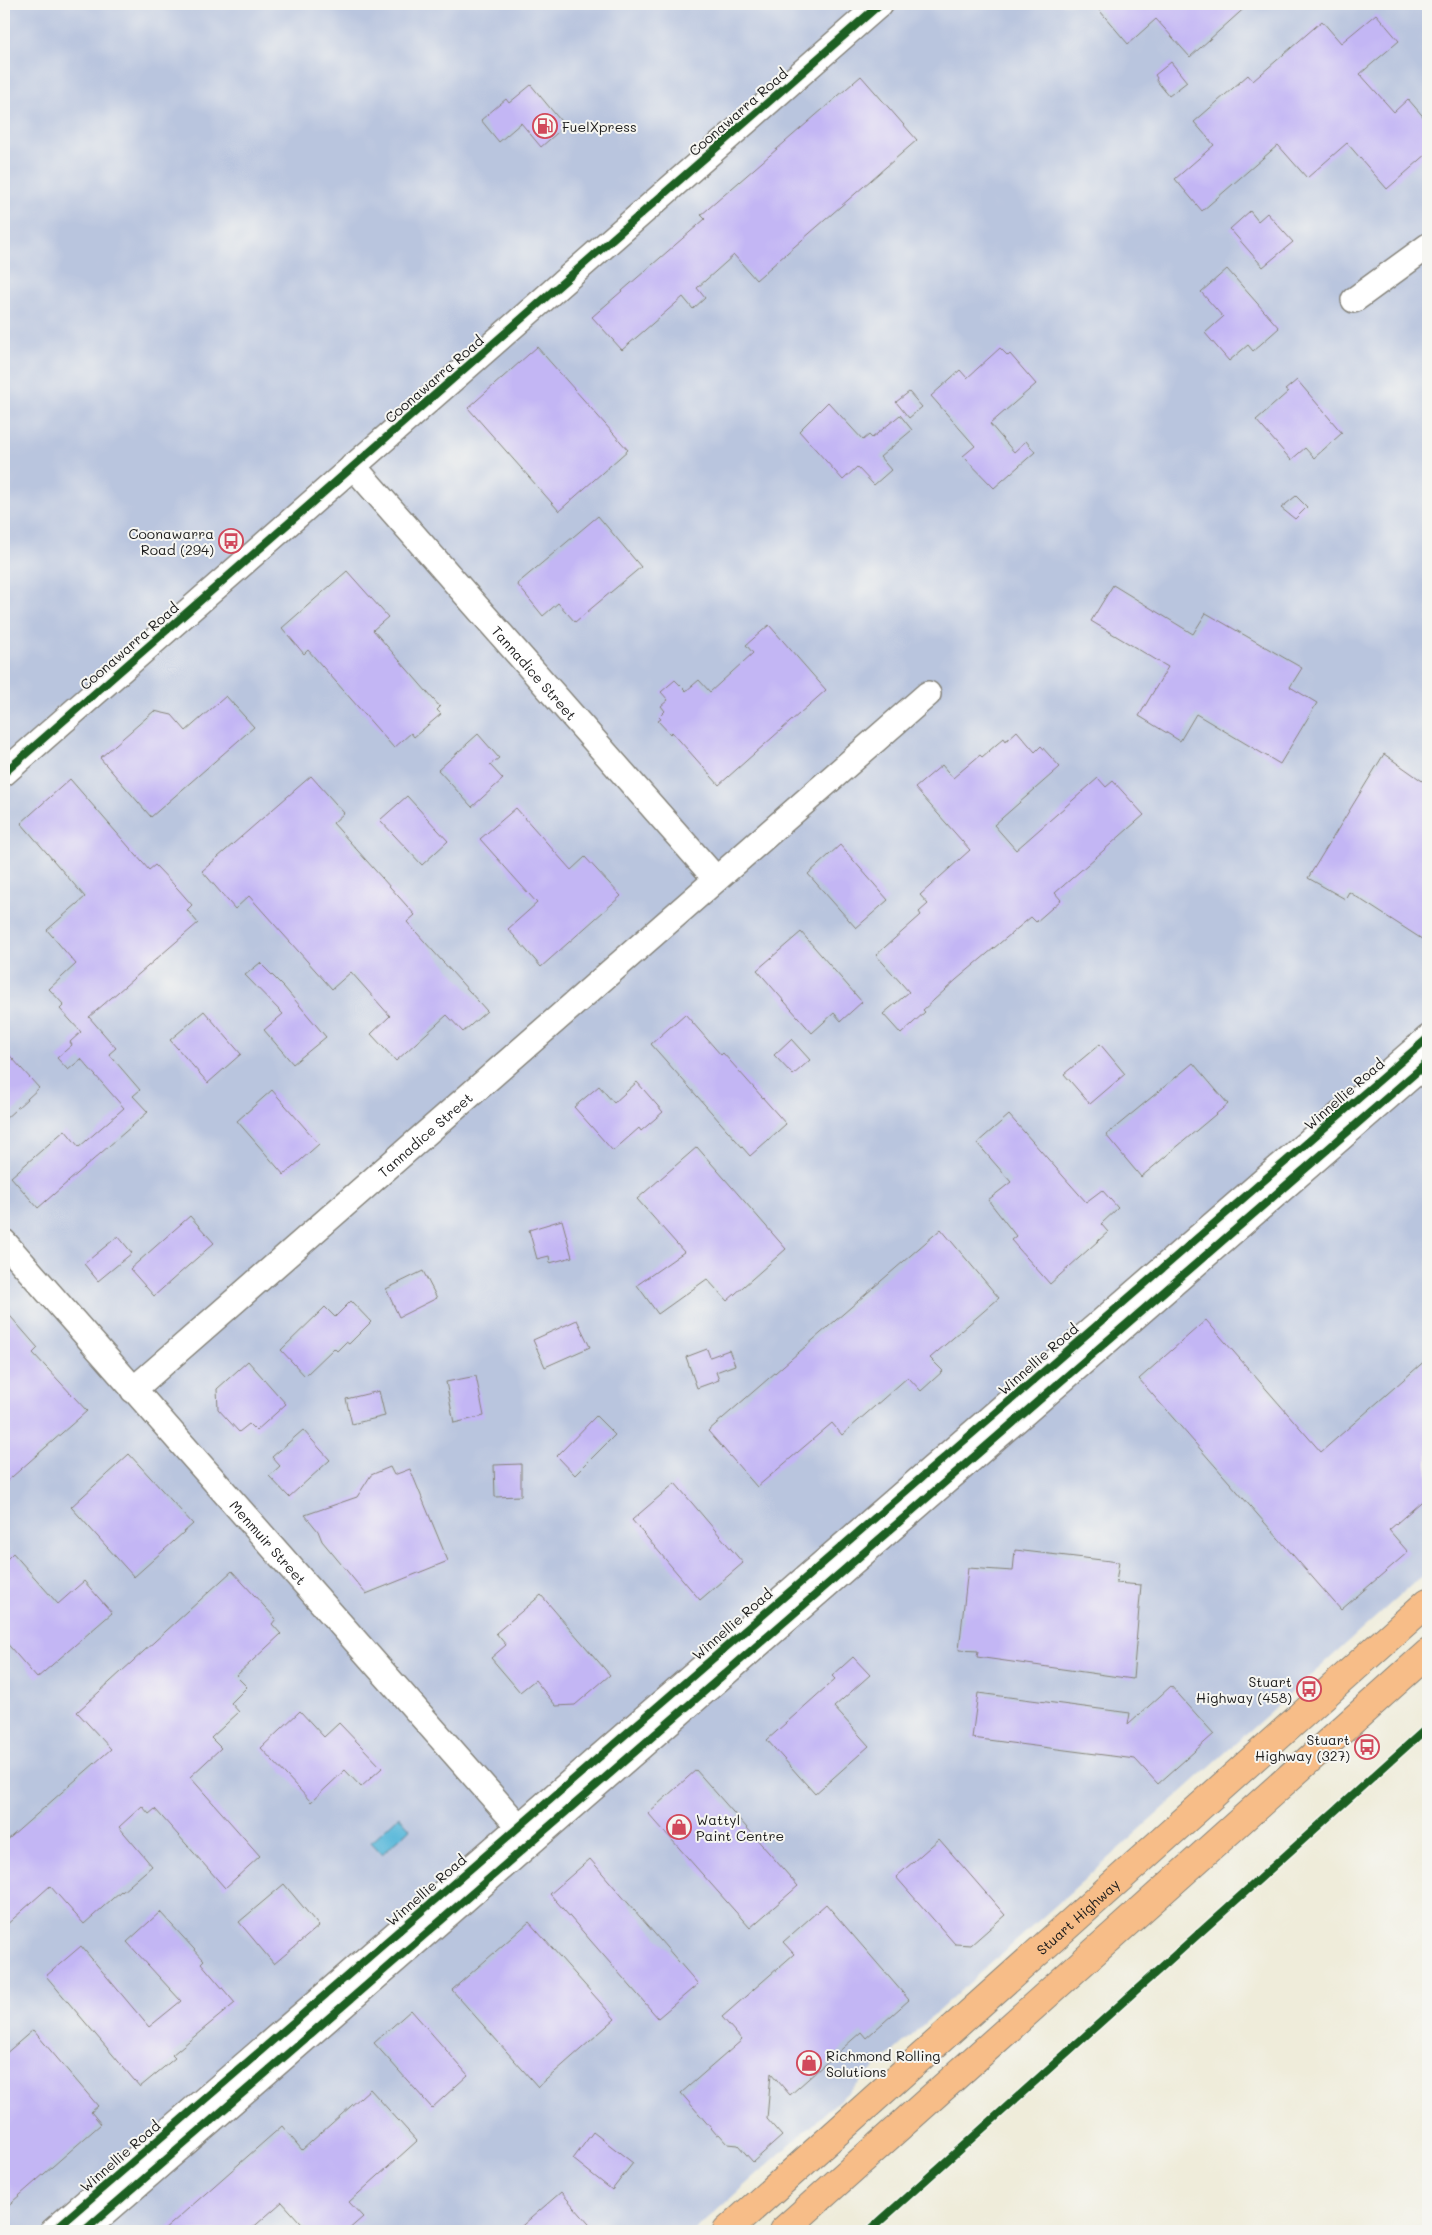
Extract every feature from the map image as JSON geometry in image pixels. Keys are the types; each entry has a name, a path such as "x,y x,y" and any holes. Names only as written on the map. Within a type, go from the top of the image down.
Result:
{"highway":[{"name":"Stuart Highway","path":"727,2231 1428,1602"},
{"path":"783,2231 1428,1653"},
{"path":"1228,1782 1253,1810"}],"street":[{"name":"Coonawarra Road","path":"4,773 880,4"},
{"path":"1354,300 1428,246"},
{"name":"Tannadice Street","path":"354,466 716,879"},
{"name":"Tannadice Street","path":"133,1390 928,694"},
{"name":"Winnellie Road","path":"84,2231 526,1834 1428,1038"},
{"name":"Winnellie Road","path":"53,2231 526,1834 1428,1062"},
{"name":"Menmuir Street","path":"4,1242 526,1834"}],"shaded area":[{"path":"4,4 1428,4 1428,1570 694,2231 4,2231"}],"water":[{"path":"399,1816 410,1829 382,1854 371,1842"}],"building":[{"path":"1094,4 1249,4 1190,57 1156,19 1128,44"},
{"path":"1376,14 1399,41 1360,74 1394,112 1408,99 1428,122 1428,153 1387,189 1347,143 1307,178 1278,145 1202,211 1175,179 1214,145 1194,122 1248,75 1253,81 1322,21 1341,43"},
{"path":"1171,62 1187,82 1169,96 1156,80 1155,75"},
{"path":"861,76 917,140 756,280 734,255 697,288 705,298 693,309 683,297 622,350 592,317 705,219 701,215"},
{"path":"531,85 565,126 541,147 521,123 499,142 481,120 506,99 509,103"},
{"path":"1250,211 1258,221 1267,213 1293,242 1263,267 1230,229"},
{"path":"1227,269 1279,328 1253,351 1248,345 1229,361 1205,333 1223,317 1201,292"},
{"path":"537,347 628,450 559,511 468,408"},
{"path":"1000,348 1008,356 1010,354 1036,384 990,424 1014,452 1026,441 1035,452 994,488 963,456 975,446 931,396 960,370 967,378"},
{"path":"1297,380 1342,433 1314,458 1305,448 1291,460 1256,420 1288,392 1285,390"},
{"path":"909,392 922,407 909,418 896,402"},
{"path":"828,402 863,440 869,435 872,438 900,415 912,430 880,457 891,470 874,485 857,467 843,480 799,431"},
{"path":"1296,496 1307,507 1295,519 1281,508"},
{"path":"598,516 641,567 575,622 558,603 543,616 517,584"},
{"path":"347,571 388,617 373,630 440,707 437,710 441,714 414,737 411,733 394,748 308,650 304,654 282,628"},
{"path":"1113,585 1193,634 1206,613 1302,668 1290,687 1317,703 1280,764 1196,714 1180,741 1139,716 1168,667 1091,621"},
{"path":"769,625 826,690 719,785 672,732 670,734 658,721 665,711 661,706 668,700 661,692 675,680 686,691 699,680 710,692 753,653 746,645"},
{"path":"226,696 254,727 151,817 100,758 154,711 172,715 186,731"},
{"path":"1017,731 1035,752 1041,746 1060,767 994,825 1016,850 1098,778 1106,787 1113,781 1144,815 1055,893 1061,900 1036,922 1031,917 956,980 923,1010 925,1012 901,1034 883,1014 909,992 876,955 921,915 919,912 928,904 920,895 970,850 915,788 942,765 953,778 980,755 982,757 1004,738 1006,741"},
{"path":"478,734 499,758 490,765 503,779 472,807 438,770"},
{"path":"1384,754 1428,785 1428,943 1349,892 1345,899 1308,878"},
{"path":"311,776 344,813 333,823 415,915 407,922 487,1011 463,1032 447,1015 396,1061 371,1034 390,1016 351,972 332,989 249,896 235,909 202,871"},
{"path":"70,779 149,870 155,865 178,889 192,905 187,910 198,923 89,1017 116,1048 109,1054 140,1090 133,1096 148,1112 38,1208 11,1177 65,1130 79,1147 124,1108 81,1059 68,1070 57,1058 72,1045 70,1042 81,1032 60,1009 64,1005 49,989 76,964 47,930 85,897 21,823"},
{"path":"407,796 448,841 422,865 380,820"},
{"path":"516,808 571,870 585,857 621,896 541,967 508,929 537,903 480,839"},
{"path":"840,845 888,900 856,928 808,874"},
{"path":"801,932 862,1002 841,1021 834,1013 812,1033 757,970"},
{"path":"260,963 284,987 326,1037 293,1064 264,1030 283,1014 245,975"},
{"path":"204,1011 241,1054 208,1083 170,1040"},
{"path":"685,1014 721,1055 723,1053 786,1124 750,1156 651,1044"},
{"path":"791,1039 810,1060 793,1075 774,1055"},
{"path":"1100,1044 1125,1074 1090,1104 1064,1074"},
{"path":"4,1049 39,1088 4,1120"},
{"path":"1193,1063 1228,1104 1141,1177 1106,1135"},
{"path":"637,1082 663,1112 641,1131 639,1128 613,1151 574,1107 599,1086 614,1103"},
{"path":"272,1090 319,1144 284,1175 237,1121"},
{"path":"1009,1115 1086,1202 1102,1190 1118,1208 1101,1224 1108,1232 1050,1284 1011,1240 1016,1236 988,1200 1011,1182 977,1143"},
{"path":"697,1147 786,1249 727,1301 707,1279 658,1314 637,1285 684,1252 637,1199"},
{"path":"190,1216 214,1243 154,1296 130,1269"},
{"path":"562,1220 572,1257 550,1263 549,1256 537,1259 529,1230"},
{"path":"941,1229 999,1298 930,1358 943,1371 921,1391 908,1377 842,1435 832,1423 757,1487 708,1431"},
{"path":"118,1236 132,1253 98,1281 84,1264"},
{"path":"423,1271 437,1298 399,1317 386,1289"},
{"path":"351,1301 371,1322 349,1344 346,1342 337,1351 334,1348 305,1376 281,1350 325,1307 335,1317"},
{"path":"4,1309 38,1348 33,1353 87,1411 4,1484"},
{"path":"577,1320 590,1347 545,1367 533,1340"},
{"path":"1206,1320 1321,1452 1428,1358 1428,1496 1389,1530 1408,1552 1341,1610 1139,1379"},
{"path":"707,1349 710,1357 729,1350 735,1365 716,1372 719,1380 697,1388 686,1357"},
{"path":"248,1361 286,1404 256,1431 249,1424 239,1432 218,1409 217,1389"},
{"path":"476,1376 484,1416 454,1423 446,1382"},
{"path":"379,1391 385,1416 352,1424 346,1399"},
{"path":"596,1416 615,1435 575,1475 557,1456"},
{"path":"303,1430 330,1460 289,1497 269,1476 280,1466 272,1457"},
{"path":"129,1454 193,1524 134,1577 71,1507"},
{"path":"521,1464 521,1496 495,1497 494,1465"},
{"path":"390,1467 394,1475 410,1469 448,1561 366,1594 322,1541 318,1531 305,1515 357,1497 371,1475"},
{"path":"675,1483 743,1563 700,1600 632,1520"},
{"path":"1015,1550 1119,1562 1116,1583 1141,1585 1133,1679 977,1657 978,1651 959,1650 968,1568 1013,1571"},
{"path":"13,1553 58,1604 84,1581 112,1613 37,1678 4,1640 4,1562"},
{"path":"232,1571 276,1619 272,1624 281,1634 236,1676 247,1687 231,1703 239,1712 211,1738 221,1748 190,1777 260,1856 225,1888 155,1809 149,1814 142,1806 119,1827 152,1866 84,1924 50,1886 4,1927 4,1843 111,1749 77,1712"},
{"path":"541,1595 610,1675 575,1705 556,1706 535,1680 520,1692 491,1658 506,1645 496,1633"},
{"path":"853,1657 870,1675 834,1707 869,1746 815,1794 767,1740 835,1679 832,1676"},
{"path":"1171,1686 1214,1734 1158,1784 1135,1759 972,1738 978,1693 1130,1713 1128,1725"},
{"path":"300,1711 324,1737 339,1723 382,1768 361,1787 345,1770 311,1802 261,1748"},
{"path":"696,1770 798,1886 750,1928 648,1813"},
{"path":"939,1839 1005,1915 971,1945 955,1944 896,1877"},
{"path":"590,1859 698,1984 658,2018 550,1894"},
{"path":"284,1884 319,1926 274,1964 239,1922"},
{"path":"826,1904 909,2000 866,2038 861,2032 790,2095 771,2073 767,2119 782,2136 753,2162 738,2145 728,2144 719,2134 717,2135 681,2093 742,2040 722,2017 794,1954 783,1942"},
{"path":"160,1912 204,1960 201,1963 235,2003 172,2055 175,2058 140,2087 46,1976 81,1946 149,2027 181,2001 127,1942"},
{"path":"529,1922 615,2019 538,2087 452,1990"},
{"path":"411,2010 468,2075 432,2108 374,2043"},
{"path":"33,2030 98,2106 91,2112 101,2124 4,2209 4,2055"},
{"path":"370,2089 417,2141 349,2202 363,2217 347,2231 308,2231 282,2202 249,2231 163,2231 282,2126 302,2150"},
{"path":"593,2132 633,2163 612,2190 573,2159"},
{"path":"561,2192 595,2231 516,2231"}],"cycle path":[{"path":"4,773 880,4"},
{"path":"53,2231 1428,1038"},
{"path":"84,2231 1428,1062"},
{"path":"869,2231 1428,1727"}],"place":[{"name":"FuelXpress","path":"545,126"},
{"name":"Coonawarra Road (294)","path":"231,541"},
{"name":"Stuart Highway (458)","path":"1309,1689"},
{"name":"Stuart Highway (327)","path":"1367,1747"},
{"name":"Wattyl Paint Centre","path":"679,1827"},
{"name":"Richmond Rolling Solutions","path":"809,2063"}]}
